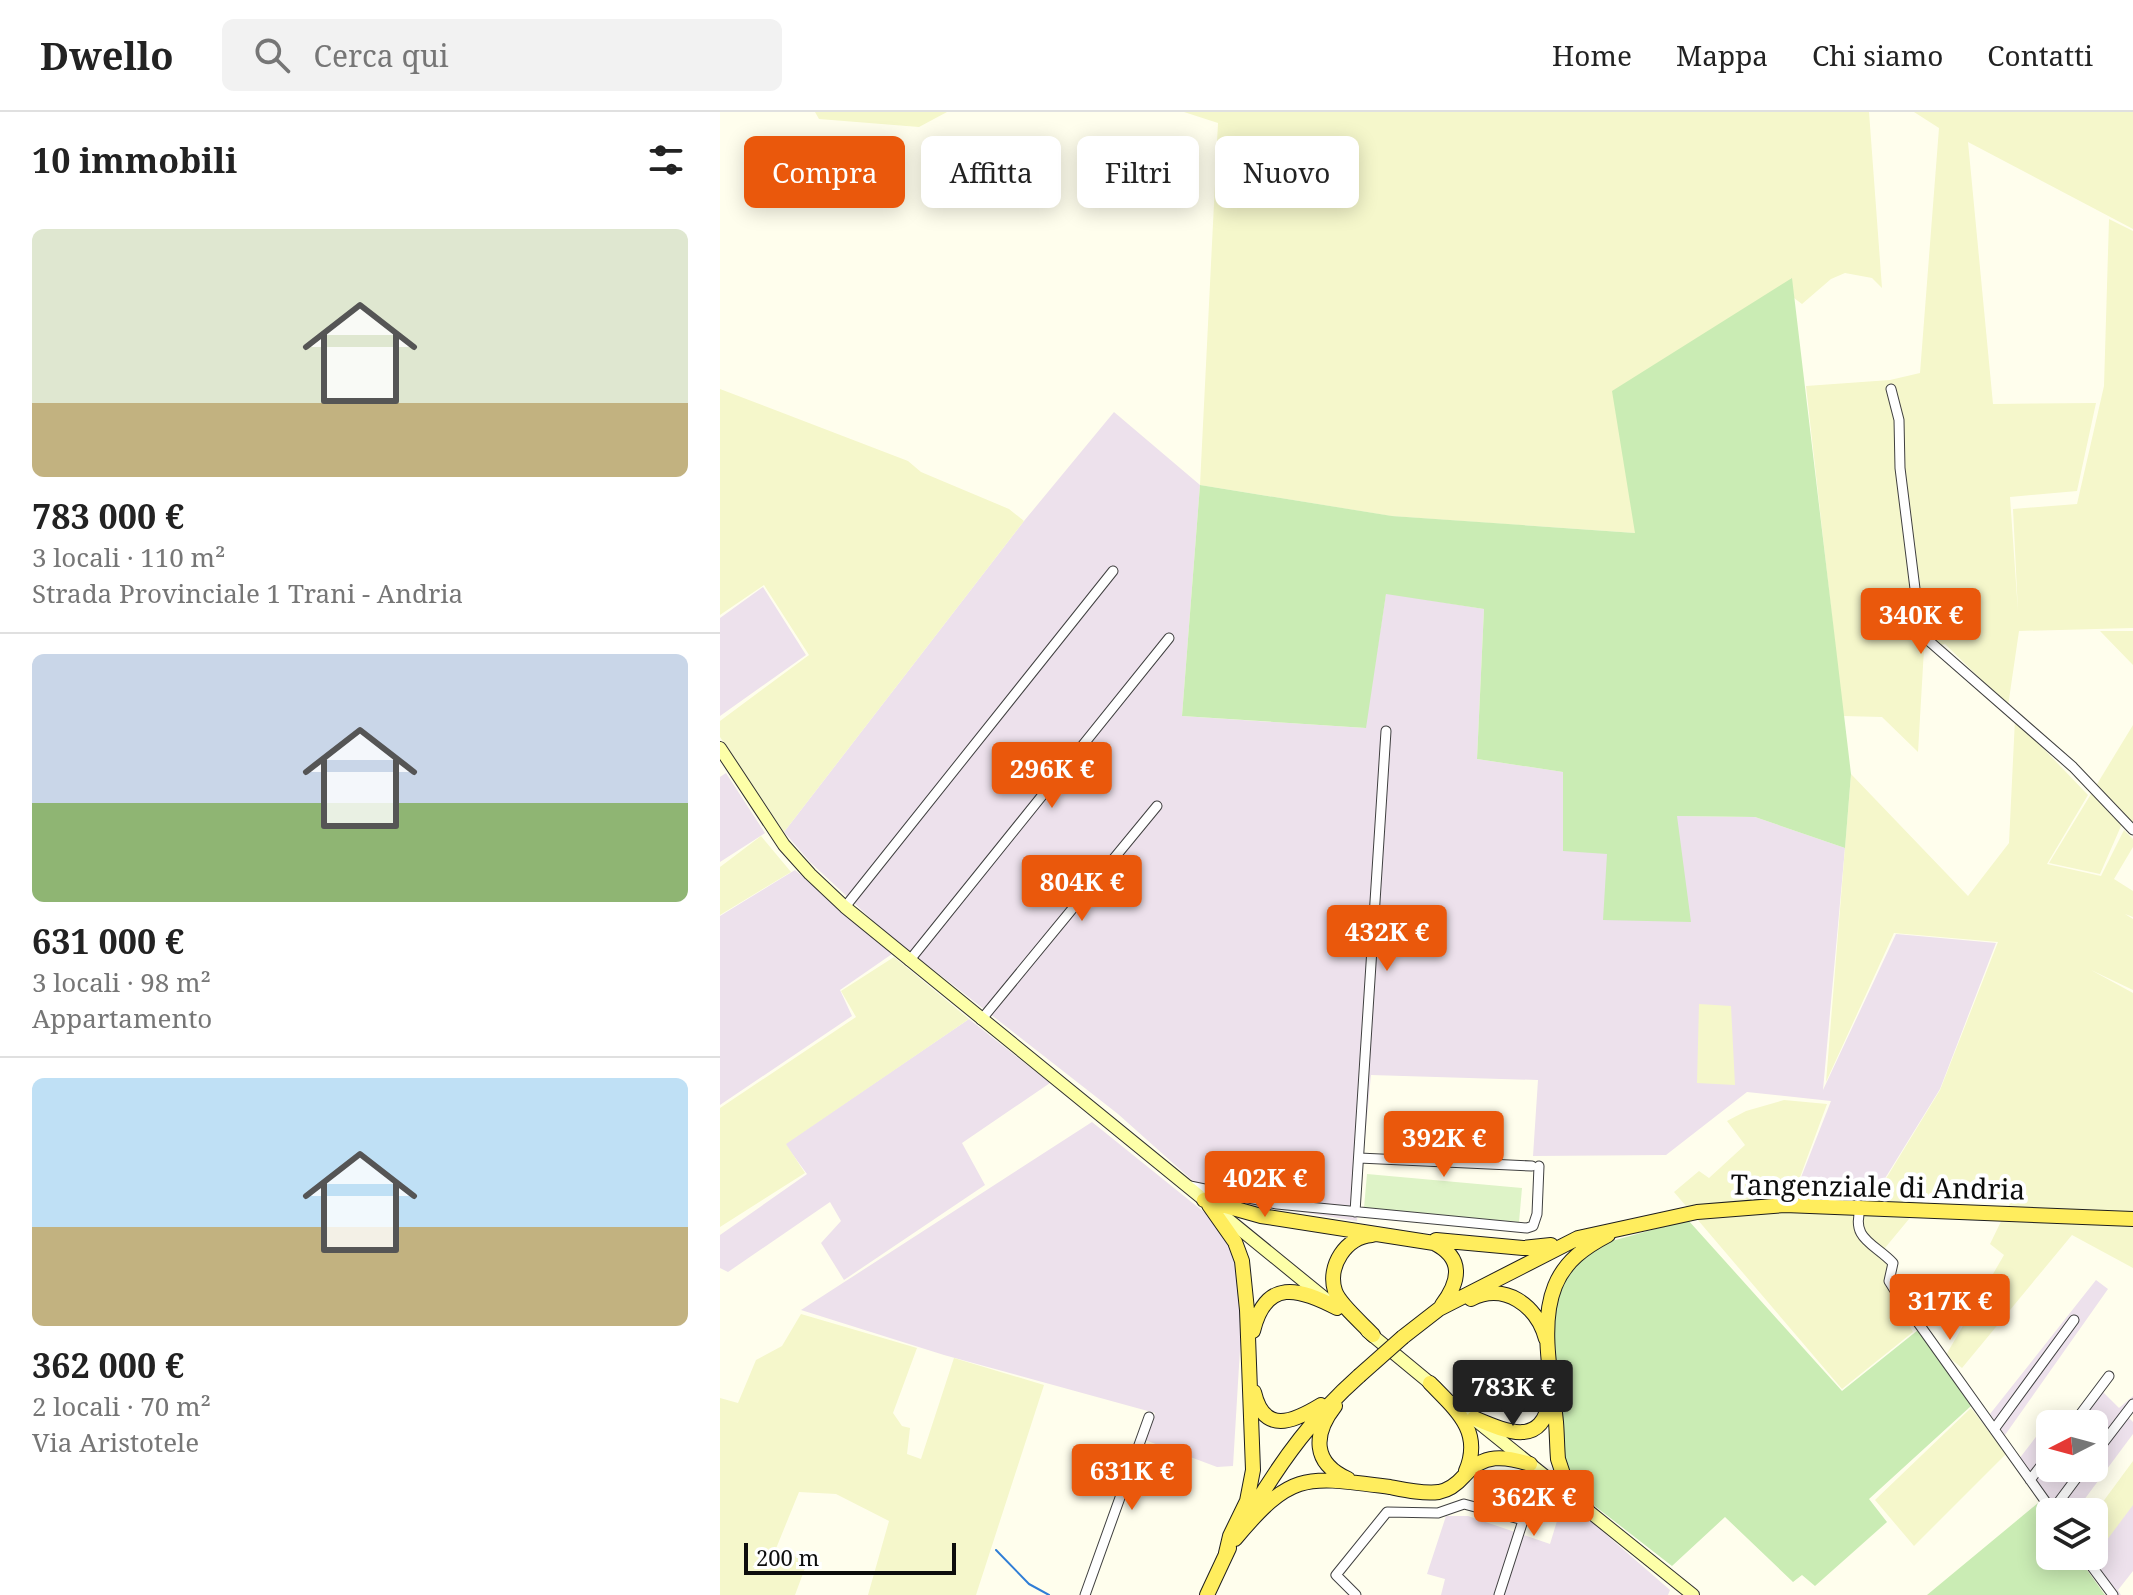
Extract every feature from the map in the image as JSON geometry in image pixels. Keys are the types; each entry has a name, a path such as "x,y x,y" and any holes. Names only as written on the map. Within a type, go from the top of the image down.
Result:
{"main road":[{"path":"720,748 784,845 845,907 1693,1595"},
{"path":"1206,1202 1261,1216 1407,1237 1523,1248 1571,1241"},
{"path":"1206,1202 1235,1242 1242,1261 1249,1347 1253,1448 1251,1488 1226,1553"},
{"name":"Tangenziale di Andria","path":"1207,1595 1226,1553 1282,1462 1332,1398 1439,1309 1571,1241 1638,1224 1725,1208 1785,1205 2133,1219"},
{"path":"1548,1349 1550,1306 1555,1286 1564,1270 1578,1253 1595,1242 1622,1228 1638,1224"},
{"path":"1373,1335 1335,1293 1335,1265 1353,1241 1367,1236 1391,1235"},
{"path":"1407,1237 1434,1243 1448,1250 1454,1260 1456,1273 1452,1289 1439,1309"},
{"path":"1249,1347 1259,1312 1272,1297 1284,1292 1306,1293 1337,1308"},
{"path":"1420,1323 1478,1296 1503,1294 1522,1302 1533,1311 1543,1328 1548,1349 1560,1467 1587,1510"},
{"path":"1250,1376 1262,1411 1266,1417 1279,1422 1302,1416 1332,1398"},
{"path":"1355,1380 1325,1422 1319,1445 1322,1457 1331,1469 1356,1483"},
{"path":"1235,1540 1257,1512 1283,1490 1313,1480 1436,1492 1459,1483 1473,1456 1473,1443 1462,1418 1430,1383"},
{"path":"1474,1418 1509,1432 1528,1432 1543,1422 1548,1414 1552,1391"},
{"path":"1465,1474 1497,1456 1534,1468"}],"street":[{"path":"1891,389 1899,420 1900,468 1921,637 2073,767 2133,830"},
{"path":"845,907 1113,571"},
{"path":"909,961 1169,638"},
{"path":"1355,1212 1386,731"},
{"path":"981,1020 1157,806"},
{"path":"1183,1184 1277,1204 1527,1228 1533,1226 1537,1214 1535,1166 1359,1158"},
{"path":"1861,1207 1856,1221 1858,1232 1893,1263 1889,1281 1894,1289 2043,1498"},
{"path":"1995,1428 2074,1320"},
{"path":"2084,1410 2109,1376"},
{"path":"2108,1437 2133,1404"},
{"path":"1085,1595 1149,1417"},
{"path":"1499,1595 1523,1520 1534,1468"},
{"path":"2030,1480 2036,1472"},
{"path":"1356,1595 1336,1575 1387,1512 1438,1513 1464,1504 1523,1520"},
{"path":"2094,1570 2113,1595"}],"shaded area":[{"path":"1114,412 1200,485 1182,716 1365,728 1386,593 1484,609 1477,759 1563,772 1563,851 1676,816 1755,817 1845,848 1823,1090 1896,934 1996,943 1940,1089 1876,1193 1813,1190 1800,1180 1831,1101 1747,1092 1666,1155 1533,1156 1538,1080 1371,1075 1357,1221 1212,1198 1118,1114 884,931 810,862 784,832 1024,521"},
{"path":"763,587 806,655 720,716 720,618"},
{"path":"726,773 765,833 720,862 720,777"},
{"path":"795,870 892,954 840,990 852,1016 720,1105 720,916"},
{"path":"969,1019 1050,1083 962,1143 985,1185 844,1280 821,1243 841,1221 830,1202 728,1272 720,1268 720,1235 807,1174 785,1144"},
{"path":"1092,1122 1215,1221 1236,1255 1242,1316 1233,1466 1217,1467 1145,1440 1155,1413 944,1355 801,1310"},
{"path":"2096,1280 2108,1289 2005,1435 1990,1414"},
{"path":"2107,1372 2114,1375 2103,1392 2119,1408 2133,1396 2133,1412 2129,1418 2133,1422 2133,1434 2108,1468 2108,1410 2079,1410"},
{"path":"2036,1437 2036,1481 2019,1459"},
{"path":"2037,1482 2097,1482 2085,1498 2049,1498"},
{"path":"1564,1498 1670,1590 1668,1595 1441,1595 1445,1579 1427,1574 1446,1516 1468,1516 1550,1544"},
{"path":"2133,1504 2133,1571 2118,1590 2121,1595 2110,1595 2098,1570 2108,1570 2108,1538"}],"green space":[{"path":"815,112 947,112 919,127 819,119"},
{"path":"1184,112 1869,112 1882,288 1872,278 1845,273 1831,279 1802,304 1794,298 1791,278 1635,533 1391,516 1200,485 1215,183 1215,208 1359,208 1359,136 1217,136 1218,123"},
{"path":"1914,112 2133,112 2133,229 1968,142 1993,404 2096,403 2077,491 2010,497 2018,612 2013,509 2077,504 2104,386 2109,219 2133,231 2133,628 2019,631 2008,706 1945,644 1924,649 1918,752 1882,717 1843,716 1806,386 1890,380 1920,373 1939,128"},
{"path":"1792,278 1851,774 1845,848 1755,817 1677,816 1691,922 1603,920 1607,854 1563,851 1563,772 1477,759 1484,609 1386,594 1366,728 1182,716 1200,485 1392,516 1635,533 1612,391"},
{"path":"720,389 908,461 921,472 1009,509 1024,521 784,832 720,737 720,721 809,655 764,585 720,615"},
{"path":"2100,631 2133,631 2133,665"},
{"path":"2015,719 2088,795 2047,864 2101,876 2124,830 2133,839 2133,847 2114,879 2133,891 2133,917 2125,914 2133,919 2133,990 2091,970 2133,993 2133,1268 2072,1235 1962,1368 1946,1355 2004,1255 1990,1244 2011,1201 1928,1196 1880,1254 1889,1266 1884,1280 1913,1332 1842,1389 1674,1192 1699,1171 1709,1178 1745,1145 1727,1121 1746,1111 1784,1100 1827,1104 1799,1180 1813,1191 1876,1195 1940,1090 1998,942 1894,933 1826,1082 1851,774 1968,896 2009,843"},
{"path":"2133,725 2133,826 2125,817 2100,874 2049,863"},
{"path":"761,836 791,872 720,915 720,867"},
{"path":"894,957 969,1019 786,1144 805,1173 720,1227 720,1108 856,1017 841,991"},
{"path":"1699,1004 1731,1006 1735,1085 1697,1083"},
{"path":"1367,1174 1522,1188 1519,1222 1364,1208"},
{"path":"1688,1220 1842,1391 1918,1330 1971,1406 1869,1499 1887,1522 1815,1586 1802,1575 1793,1582 1725,1517 1672,1566 1582,1496 1563,1463 1553,1314 1563,1279 1580,1256 1601,1244"},
{"path":"801,1314 917,1348 893,1413 902,1426 910,1428 907,1454 921,1459 954,1358 1044,1385 976,1595 868,1595 889,1521 836,1494 799,1492 775,1551 808,1560 795,1595 720,1595 720,1398 738,1403 756,1360 782,1346"},
{"path":"1971,1408 2006,1454 1914,1546 1875,1500"},
{"path":"2133,1461 2133,1505 2108,1539 2106,1498"},
{"path":"2036,1505 2036,1570 2087,1570 2105,1595 1927,1595"}],"waterway":[{"path":"996,1550 1029,1584 1049,1595"}]}
